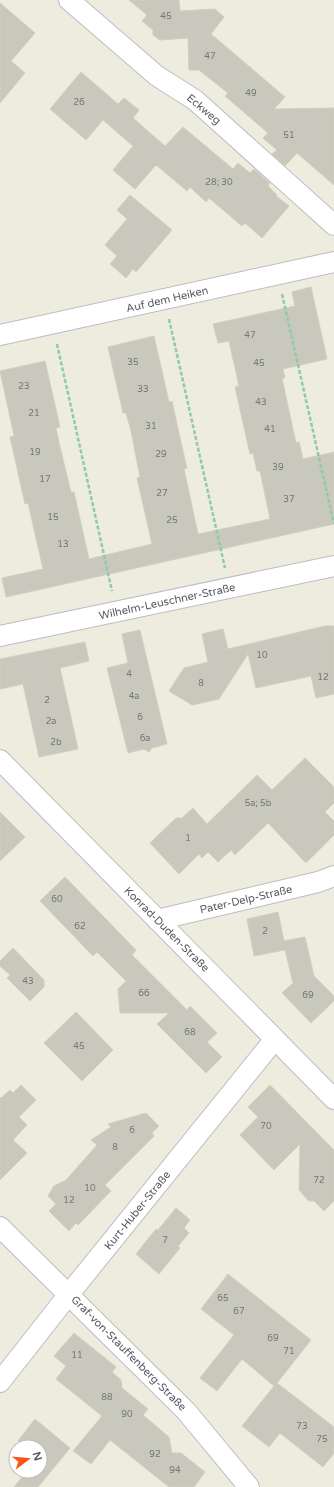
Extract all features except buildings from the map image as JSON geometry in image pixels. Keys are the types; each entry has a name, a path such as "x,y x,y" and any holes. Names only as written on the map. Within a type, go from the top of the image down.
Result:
{"street":[{"name":"Eckweg","path":"69,0 158,76 194,100 334,225"},
{"name":"Auf dem Heiken","path":"0,335 334,262"},
{"name":"Wilhelm-Leuschner-Straße","path":"0,636 334,566"},
{"name":"Konrad-Duden-Straße","path":"0,760 334,1099"},
{"name":"Pater-Delp-Straße","path":"157,920 318,882 334,876"},
{"name":"Kurt-Huber-Straße","path":"0,1382 69,1294 275,1039"},
{"name":"Graf-von-Stauffenberg-Straße","path":"0,1227 186,1411 249,1487"}],"path":[{"path":"278,274 334,524"},
{"path":"164,299 229,588"},
{"path":"52,324 117,612"}]}
